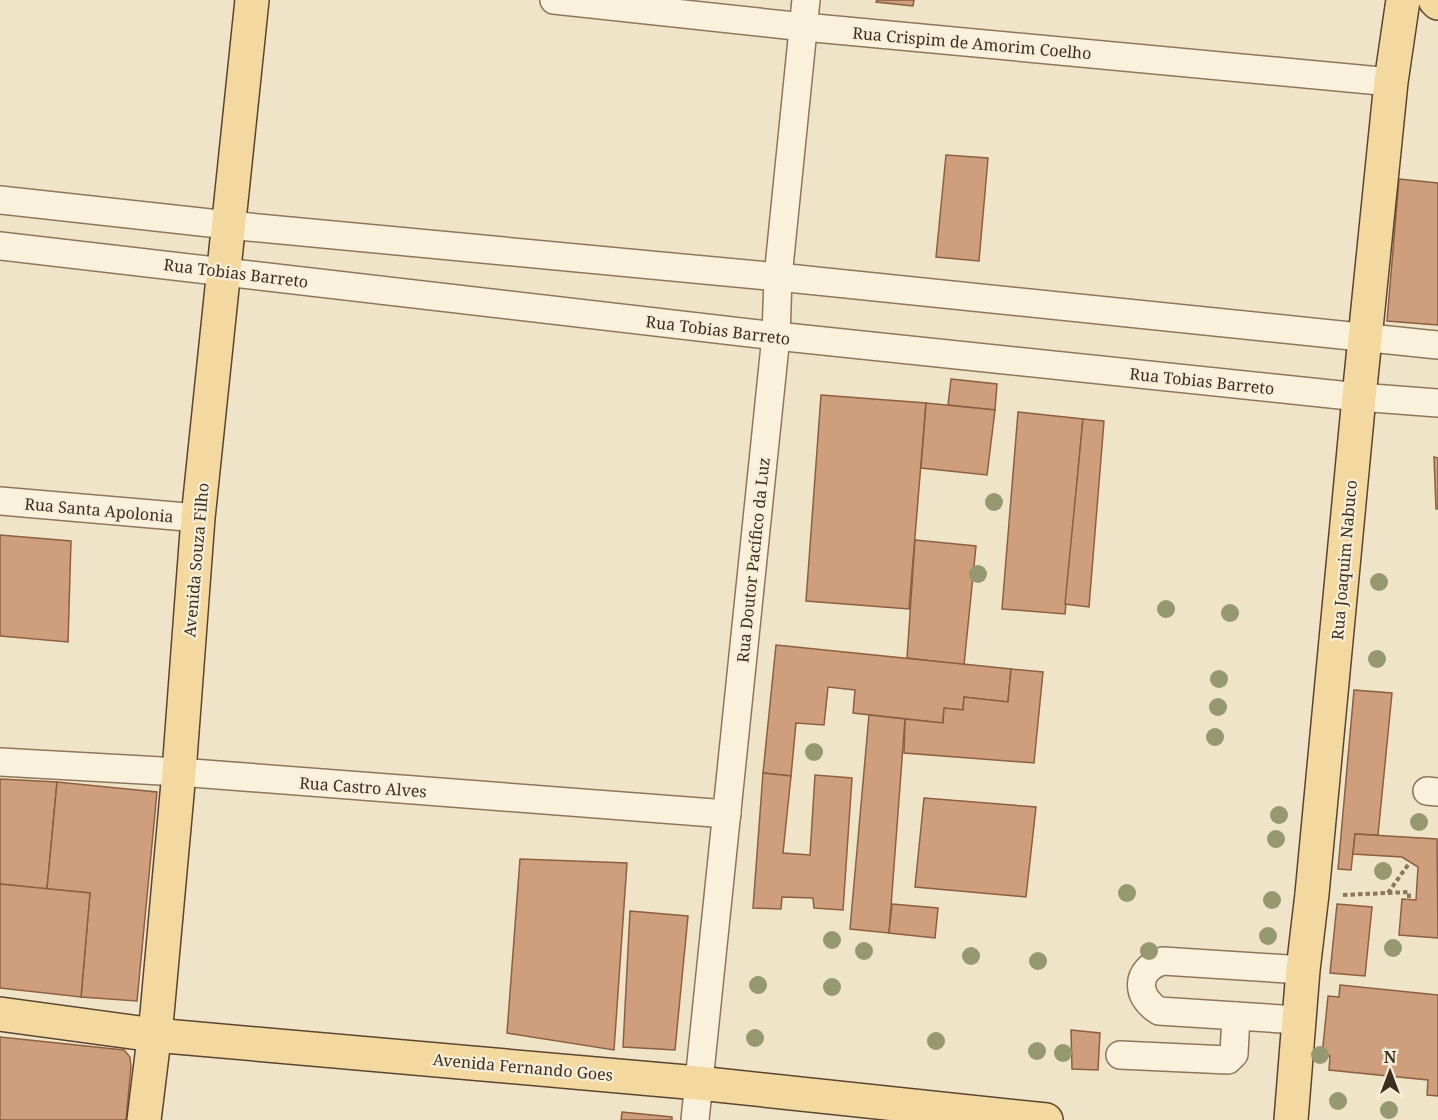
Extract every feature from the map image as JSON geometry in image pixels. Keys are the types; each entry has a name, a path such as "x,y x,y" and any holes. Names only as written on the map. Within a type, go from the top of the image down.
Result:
{"main road":[{"name":"Avenida Souza Filho","path":"144,1120 178,772 198,518 252,0"},
{"name":"Rua Joaquim Nabuco","path":"1291,1120 1298,1020 1365,337 1391,82 1403,0"},
{"name":"Avenida Fernando Goes","path":"0,1014 154,1035 698,1083 1046,1120"}],"street":[{"name":"Rua Crispim de Amorim Coelho","path":"554,0 804,27 1391,82"},
{"name":"Rua Doutor Pacífico da Luz","path":"694,1120 776,336 778,277 806,0"},
{"path":"0,200 228,225 778,277 1438,345"},
{"name":"Rua Tobias Barreto","path":"0,246 776,336 1359,397 1438,403"},
{"name":"Rua Santa Apolonia","path":"0,501 198,518"},
{"name":"Rua Castro Alves","path":"0,762 178,772 727,814"},
{"path":"1298,1020 1159,1011 1145,1000 1142,993 1143,976 1155,963 1163,961 1303,970"},
{"path":"1120,1055 1228,1060 1234,1054 1236,1016"}],"path":[{"path":"1388,893 1410,862"},
{"path":"1338,896 1409,892 1408,899"}],"building":[{"path":"877,0 914,0 913,6 876,2"},
{"path":"946,155 988,158 979,261 936,257"},
{"path":"1399,179 1438,183 1438,325 1387,321"},
{"path":"951,379 997,384 995,410 948,405"},
{"path":"821,395 926,403 909,609 806,601"},
{"path":"926,403 995,410 987,475 921,468"},
{"path":"1018,412 1083,419 1065,614 1002,609"},
{"path":"1083,419 1104,421 1089,607 1065,604"},
{"path":"1434,457 1438,458 1438,509 1436,509"},
{"path":"0,535 71,541 68,642 0,636"},
{"path":"915,540 976,546 964,665 907,658"},
{"path":"776,645 1011,669 1008,702 964,697 963,710 944,708 943,723 853,713 855,690 828,687 824,725 796,723 791,776 763,773"},
{"path":"1011,669 1043,672 1034,763 904,753 905,719 943,723 944,708 963,710 964,697 1008,702"},
{"path":"1354,690 1392,693 1378,835 1355,834 1351,870 1338,869"},
{"path":"869,715 905,719 889,933 850,929"},
{"path":"763,773 791,776 783,853 810,855 815,775 852,778 843,910 814,908 813,898 782,897 781,909 753,908"},
{"path":"0,779 57,782 47,889 0,884"},
{"path":"57,782 157,792 137,1001 81,997 90,893 47,889"},
{"path":"924,798 1036,807 1026,897 915,887"},
{"path":"1355,834 1437,839 1438,938 1399,935 1402,899 1416,900 1418,867 1402,857 1353,854"},
{"path":"520,859 627,863 614,1050 507,1033"},
{"path":"0,884 90,893 81,997 0,988"},
{"path":"892,904 938,908 935,938 889,933"},
{"path":"1337,904 1372,907 1365,976 1330,973"},
{"path":"630,911 688,916 675,1050 623,1047"},
{"path":"1340,985 1438,995 1438,1096 1427,1095 1428,1080 1329,1070 1330,1056 1322,1056 1328,996 1339,997"},
{"path":"1071,1030 1100,1033 1098,1070 1072,1069"},
{"path":"0,1037 124,1050 130,1057 131,1067 126,1120 0,1120"},
{"path":"622,1112 672,1117 672,1120 621,1120"}]}
